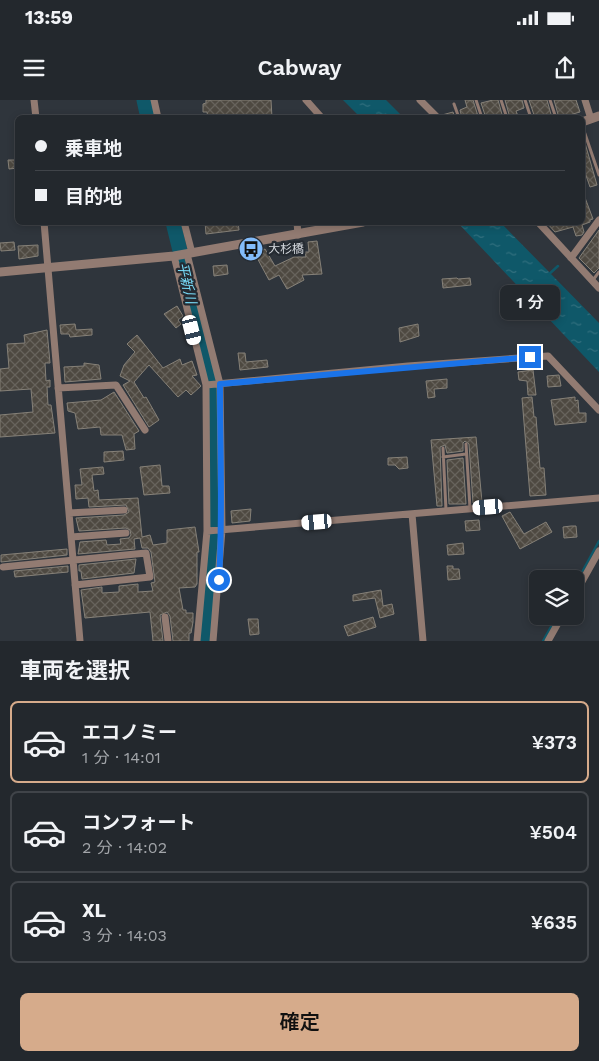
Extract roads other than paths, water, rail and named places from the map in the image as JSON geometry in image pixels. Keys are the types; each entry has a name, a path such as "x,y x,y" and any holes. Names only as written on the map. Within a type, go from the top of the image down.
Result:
{"street":[{"path":"34,100 36,115"},
{"path":"154,100 157,115"},
{"path":"306,100 319,115"},
{"path":"420,100 435,115"},
{"path":"586,100 589,120"},
{"path":"44,225 80,641"},
{"path":"185,225 220,384 219,467 222,530 213,641"},
{"path":"297,225 298,235"},
{"path":"541,225 599,288"},
{"path":"571,258 598,225"},
{"path":"0,272 190,254 298,235 326,226"},
{"path":"174,256 206,385 207,531 197,641"},
{"path":"206,385 408,366 548,356 599,410"},
{"path":"58,388 116,385 145,430"},
{"path":"207,531 599,498"},
{"path":"69,513 124,510"},
{"path":"412,514 423,641"},
{"path":"71,537 126,533"},
{"path":"584,578 599,551"},
{"path":"3,567 73,562 146,553 150,577 75,585"},
{"path":"165,616 168,641"},
{"path":"548,641 557,625"}],"lane":[{"path":"476,100 481,115"},
{"path":"501,100 506,115"},
{"path":"525,100 530,115"},
{"path":"550,100 555,115"},
{"path":"454,104 458,115"},
{"path":"589,120 599,176"},
{"path":"592,281 599,272"},
{"path":"466,444 470,509"},
{"path":"442,448 446,511"},
{"path":"443,456 466,454"}],"water":[{"path":"343,100 386,100 401,115 358,115"},
{"path":"460,225 503,225 599,323 599,372"}],"waterway":[{"name":"平新川","path":"144,100 147,115"},
{"name":"平新川","path":"174,225 213,393 214,549 205,641"},
{"path":"548,275 558,266"},
{"path":"583,570 599,541"},
{"path":"543,641 552,625"}],"place":[{"name":"大杉橋","path":"251,249"}]}
